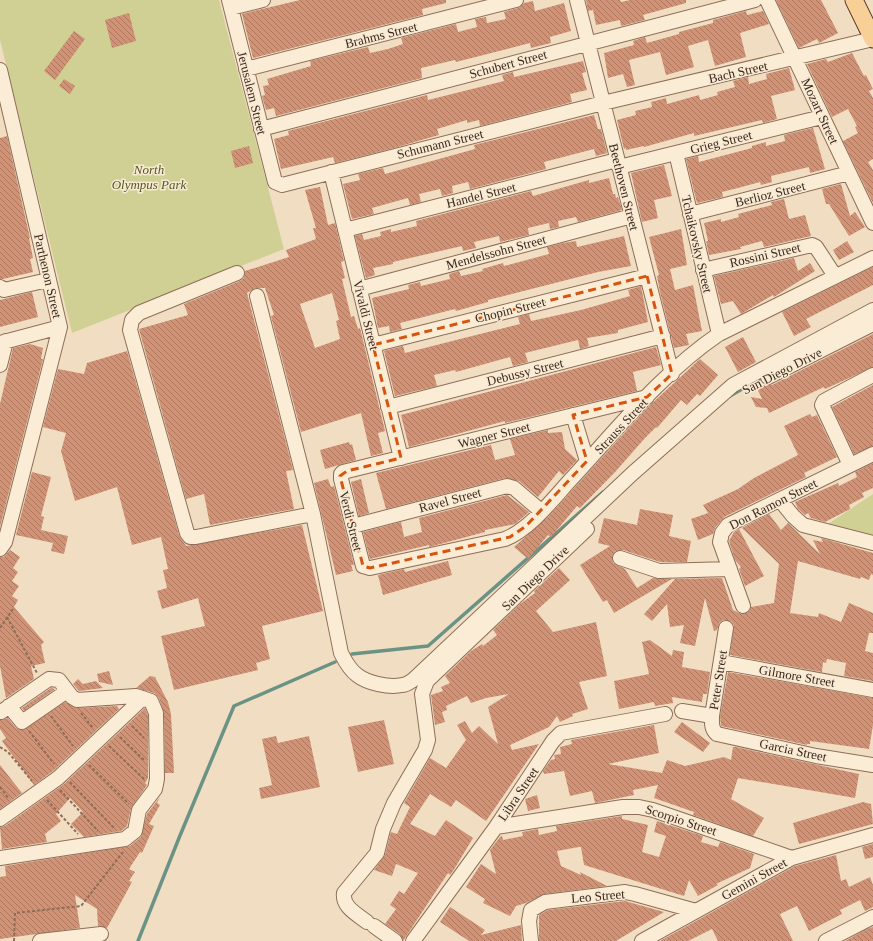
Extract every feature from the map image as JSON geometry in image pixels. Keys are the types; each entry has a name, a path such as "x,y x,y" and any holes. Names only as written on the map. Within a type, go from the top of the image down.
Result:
{"main road":[{"path":"854,0 873,39"}],"street":[{"path":"230,4 263,0"},
{"name":"Brahms Street","path":"246,69 516,0"},
{"name":"Beethoven Street","path":"577,0 672,374"},
{"name":"Schubert Street","path":"261,129 755,0"},
{"name":"Mozart Street","path":"767,0 873,223"},
{"name":"Jerusalem Street","path":"230,4 275,182 278,184"},
{"name":"Bach Street","path":"603,103 873,39"},
{"name":"Parthenon Street","path":"0,70 60,327 5,542 0,549"},
{"name":"Schumann Street","path":"278,184 282,185 603,103"},
{"name":"Grieg Street","path":"618,164 676,153 822,117"},
{"name":"Tchaikovsky Street","path":"676,153 719,334"},
{"name":"Handel Street","path":"345,230 618,164"},
{"name":"Vivaldi Street","path":"331,172 401,458"},
{"name":"Berlioz Street","path":"690,214 849,173"},
{"name":"Mendelssohn Street","path":"359,288 632,216"},
{"name":"Rossini Street","path":"703,270 812,245 816,247 835,276"},
{"name":"Strauss Street","path":"365,568 505,539 521,530 541,511 647,397 695,352 719,334 873,258"},
{"path":"237,273 139,313 132,320 130,330 186,533 190,537 196,537 313,514"},
{"name":"Chopin Street","path":"373,345 647,276"},
{"path":"0,287 4,290 48,280"},
{"path":"257,296 313,514 341,653 346,663 357,676 378,684 402,685 413,680 604,500 733,385 873,310"},
{"name":"San Diego Drive","path":"395,941 347,906 343,900 344,893 377,853 383,830 394,803 425,750 428,740 422,694 427,682 604,512 734,396 749,386 873,324"},
{"path":"0,365 3,342 60,327"},
{"name":"Debussy Street","path":"388,407 662,336"},
{"path":"850,465 822,405 824,402 873,375"},
{"name":"Wagner Street","path":"341,474 347,471 647,397"},
{"path":"573,415 587,461"},
{"name":"Don Ramon Street","path":"743,606 720,542 722,533 728,525 873,454"},
{"name":"Verdi Street","path":"341,474 352,526 362,563 365,568"},
{"name":"Ravel Street","path":"352,526 507,486 514,488 541,511"},
{"path":"780,500 793,516 803,525 873,543"},
{"path":"620,558 658,571 730,569"},
{"name":"Peter Street","path":"714,732 712,728 712,716 726,628"},
{"name":"Gilmore Street","path":"721,662 873,690"},
{"path":"0,858 125,839 135,831 139,810 155,789 157,772 156,713 151,701 136,696 72,695 22,722 3,708 42,683 55,678 59,680 72,695"},
{"path":"0,819 53,783 143,698"},
{"path":"682,711 712,716"},
{"name":"Libra Street","path":"413,941 496,827 553,741 561,733 665,714"},
{"name":"Garcia Street","path":"714,732 717,734 816,756 872,761"},
{"name":"Scorpio Street","path":"496,827 622,807 639,806 792,858"},
{"name":"Gemini Street","path":"642,941 792,858 873,835"},
{"name":"Leo Street","path":"531,941 529,921 531,910 545,902 625,892 696,911"},
{"path":"826,941 873,917"},
{"path":"41,941 100,934"}],"path":[{"path":"0,628 13,609"},
{"path":"7,617 42,683"},
{"path":"72,695 76,705 101,739 155,789"},
{"path":"123,718 157,750"},
{"path":"111,729 157,772"},
{"path":"0,747 8,752 40,792 89,845"},
{"path":"53,783 108,842"}],"highlighted area":[{"path":"647,276 672,374 647,397 573,415 587,461 526,526 510,537 370,568 363,566 340,476 347,471 401,458 373,345"}],"green space":[{"name":"North Olympus Park","path":"0,0 219,0 284,249 72,333 0,40"},
{"path":"873,494 873,540 825,526"}],"building":[{"path":"300,0 446,0 446,3 422,9 423,15 253,58 242,14"},
{"path":"586,0 620,0 621,2 630,0 686,0 686,3 643,15 645,20 621,26 620,20 596,25 593,10 588,11"},
{"path":"776,0 821,0 838,33 819,43 817,39 799,48"},
{"path":"533,1 535,11 564,3 571,31 550,37 551,43 531,48 530,43 456,62 455,60 421,68 422,78 276,116 274,108 266,110 262,96 265,95 263,86 269,85 267,79 311,66 310,61 368,47 370,53 388,49 403,44 401,38 456,24 458,32 477,27 475,19 486,17 487,23 506,19 504,12 518,8 524,3"},
{"path":"746,11 747,15 763,11 769,24 740,33 746,57 715,66 708,40 688,46 694,67 666,75 660,52 629,60 635,85 627,87 623,74 608,78 604,53 634,45 633,41 645,37 647,43 679,34 679,32 713,23 713,20"},
{"path":"129,13 136,41 112,48 105,20"},
{"path":"74,31 85,39 55,80 44,71"},
{"path":"852,53 864,76 866,75 873,89 869,91 873,98 873,159 868,162 873,170 873,203 843,141 858,133 855,127 857,126 848,109 832,117 807,64 826,59 828,62"},
{"path":"583,61 586,72 582,73 587,90 570,94 572,102 480,126 479,120 467,123 467,120 437,129 439,135 335,163 333,157 281,169 274,139 289,135 288,131 427,95 428,100 504,81 502,75 513,72 514,77"},
{"path":"789,68 795,90 771,96 777,119 763,123 762,120 694,136 694,133 644,147 624,149 617,120 636,115 635,111 652,107 651,102 666,98 667,104 699,95 700,100 718,95 717,92 735,87 733,81 748,77 749,84 767,79 766,74"},
{"path":"64,79 75,86 70,94 59,86"},
{"path":"594,115 598,129 601,129 607,153 596,156 594,149 544,162 546,169 470,189 468,182 452,186 453,193 442,196 440,189 419,194 421,202 410,205 408,198 372,208 374,214 352,219 343,184 360,180 358,174 383,168 385,174 475,149 474,145"},
{"path":"813,128 825,169 810,173 809,167 771,176 772,182 761,185 760,182 722,192 723,197 697,203 686,159 698,156 699,162 752,148 752,146 766,142 766,146 785,141 784,135"},
{"path":"7,136 30,238 33,258 30,259 33,272 0,279 0,138"},
{"path":"249,146 253,163 235,168 231,151"},
{"path":"664,165 672,196 654,200 658,218 642,222 631,173"},
{"path":"609,178 613,194 615,194 616,198 618,197 622,210 578,222 576,217 558,221 559,227 550,229 549,223 528,228 529,235 500,242 499,236 474,242 476,248 463,251 462,246 393,262 393,264 373,268 375,275 366,278 355,236 362,234 364,240 381,236 380,232 391,229 391,232 417,226 416,221 531,191 533,196 589,180 589,183"},
{"path":"841,184 850,216 855,212 865,227 849,236 829,204 826,204 822,189"},
{"path":"320,187 328,225 335,223 344,261 341,262 345,278 342,279 351,317 354,316 358,329 360,328 385,431 378,433 383,453 371,456 361,413 301,432 271,316 274,315 265,288 255,288 247,293 293,470 286,471 294,509 210,525 204,494 186,499 139,329 188,315 184,304 240,281 244,278 245,271 289,257 286,250 316,239 313,228 316,228 305,190","holes":["332,293 339,320 336,321 340,339 315,348 300,304"]},
{"path":"784,199 789,219 805,215 811,236 764,247 762,241 740,247 741,249 709,255 704,223 721,219 721,222 739,217 738,214 772,205 771,202"},
{"path":"681,229 687,265 670,269 675,290 693,285 702,331 686,334 689,345 674,348 660,292 657,276 659,275 649,237"},
{"path":"624,236 631,266 598,272 488,300 488,302 456,311 455,309 400,323 402,329 390,332 389,326 378,328 372,298 409,289 408,285 420,282 421,286 450,279 449,274 459,271 461,276 483,271 482,269 503,263 504,266 549,254 547,247 563,243 576,241 577,247"},
{"path":"847,241 854,252 839,260 833,250"},
{"path":"794,258 798,271 810,263 815,271 774,297 773,295 741,314 733,301 721,304 714,276"},
{"path":"873,267 873,285 806,319 811,327 794,336 782,312"},
{"path":"641,286 648,322 618,330 618,333 587,338 589,346 580,349 578,340 525,353 528,362 513,366 510,357 456,372 455,370 434,375 437,386 395,396 384,351 403,346 405,353 520,324 518,317 529,314 531,321 581,310 630,296 628,290"},
{"path":"32,292 38,317 0,327 0,300"},
{"path":"873,334 873,367 825,389 824,387 769,413 767,408 756,407 751,397 762,399 757,388 765,385 772,385"},
{"path":"743,337 756,362 738,372 725,347"},
{"path":"30,344 43,348 41,359 43,359 0,527 0,404 13,348"},
{"path":"656,347 661,365 633,372 637,391 505,423 505,421 409,447 401,415"},
{"path":"127,351 179,535 186,546 302,525 323,611 262,626 270,659 256,663 258,670 174,690 161,636 205,626 198,598 162,609 157,591 167,588 163,570 168,569 161,537 132,545 117,487 75,501 61,451 66,433 43,427 58,369 84,374 87,363"},
{"path":"700,359 718,375 700,396 697,394 687,405 681,400 657,428 656,427 645,438 616,471 580,508 577,506 551,537 548,535 528,559 514,547 548,517 648,407"},
{"path":"873,385 873,446 854,454 832,407"},
{"path":"810,414 812,417 817,415 837,457 804,473 806,477 724,517 715,528 713,534 698,540 691,519 708,513 703,505 738,489 754,478 798,455 784,426"},
{"path":"548,430 548,433 562,432 565,449 577,460 563,475 559,471 538,497 519,481 505,478 386,509 376,473 491,445 495,460 515,455 510,439"},
{"path":"349,442 350,445 352,444 356,460 325,469 320,450"},
{"path":"873,463 873,488 862,493 864,497 849,505 850,509 825,522 811,518 808,513 805,515 798,509 795,502 838,483 839,486 857,477 855,472"},
{"path":"32,472 51,477 41,516 44,517 41,530 68,536 64,554 51,551 53,543 16,535"},
{"path":"328,479 331,487 334,486 354,565 351,565 353,571 336,575 314,483"},
{"path":"361,479 369,513 359,516 351,482"},
{"path":"507,495 529,512 515,524 485,530 485,532 429,547 429,545 370,559 363,532 401,522 404,537 422,532 419,518"},
{"path":"640,509 673,515 669,536 691,541 687,562 660,562 623,550 615,551 612,556 613,563 625,569 637,588 653,578 672,579 614,613 607,600 603,602 580,565 610,546 598,543 604,518 637,525"},
{"path":"769,514 781,530 788,523 820,554 813,540 823,542 821,538 873,553 873,575 871,574 869,580 861,577 860,579 798,561 790,613 818,617 819,613 841,622 849,603 873,613 873,633 869,633 865,651 873,653 873,681 844,676 846,663 827,659 826,663 823,662 822,672 730,655 734,625 731,621 723,620 719,623 717,630 714,631 705,598 695,646 680,643 684,625 670,627 667,604 652,621 644,614 675,579 722,578 733,610 741,614 749,612 751,607 774,603 779,564 742,528"},
{"path":"739,529 764,576 745,586 739,569 741,567 735,560 729,541 734,532"},
{"path":"10,550 20,557 13,568 18,572 12,581 19,586 12,596 18,600 14,607 44,642 41,645 45,663 31,666 34,679 6,698 0,666 0,557 4,557"},
{"path":"448,561 452,575 383,595 378,575 404,569 405,572"},
{"path":"559,568 570,580 536,611 553,632 596,622 607,676 579,682 588,709 572,714 573,716 560,722 557,716 549,727 510,745 512,750 539,744 486,821 456,800 451,807 430,794 410,824 435,836 446,820 473,838 453,871 450,875 448,873 403,941 400,934 385,924 396,909 390,905 399,891 404,894 418,873 396,864 392,876 374,870 385,855 391,832 397,834 410,807 404,803 430,758 446,768 466,740 457,725 465,721 472,733 479,726 498,744 488,707 509,694 486,698 471,703 467,696 446,706 447,710 442,712 445,722 435,725 431,695 443,691 441,687 450,683 445,676 471,651 482,644 483,646 497,635 493,630 520,604 535,593 534,591"},
{"path":"650,640 672,656 673,650 684,652 682,667 710,672 707,694 703,694 702,702 672,697 673,703 655,706 654,702 619,709 614,681 649,674 642,642"},
{"path":"109,671 113,685 99,682 97,674"},
{"path":"728,672 873,698 873,725 869,749 810,741 810,744 807,745 721,726 720,717"},
{"path":"150,676 155,677 168,702 171,714 174,773 165,773 164,713 159,698 154,693 136,688"},
{"path":"78,679 83,684 96,681 103,688 79,691 73,684"},
{"path":"51,688 55,689 24,711 22,708"},
{"path":"65,702 77,708 117,706 119,709 53,771 34,785 2,741 6,738 0,729 0,720 8,718 16,728 23,730"},
{"path":"145,708 148,715 148,778 145,783 147,785 131,808 127,826 121,831 84,837 71,824 83,812 70,798 56,814 61,821 45,834 47,842 2,849 0,827 5,826 64,784"},
{"path":"384,720 394,764 358,772 348,727"},
{"path":"682,722 710,743 703,752 674,732"},
{"path":"654,725 659,753 608,764 662,773 667,760 685,766 724,757 731,760 733,747 736,747 859,774 855,798 738,778 731,799 764,818 753,836 693,815 694,812 654,798 658,785 633,790 634,795 595,803 592,791 570,796 564,771 544,774 543,771 551,760 555,759 554,755 561,754 560,747 572,744 571,740"},
{"path":"276,736 278,743 309,736 320,787 261,799 259,788 272,785 262,739"},
{"path":"0,765 22,793 0,809"},
{"path":"537,795 540,808 528,811 525,799"},
{"path":"160,797 157,803 160,805 149,824 154,826 142,853 140,852 129,869 135,872 129,881 132,882 107,928 98,926 97,909 75,895 80,928 0,939 0,877 6,876 5,866 130,846 141,837 147,814"},
{"path":"863,802 871,804 873,824 799,844 793,823"},
{"path":"622,816 622,819 648,825 642,852 659,857 666,836 654,832 657,821 703,836 701,842 718,847 720,842 754,854 750,868 716,884 718,885 698,896 689,880 684,896 584,865 581,847 579,847 557,851 561,866 581,875 580,872 607,886 544,894 516,906 510,916 483,903 485,899 466,887 481,864 496,874 490,850 502,836 503,840 523,836 522,832 538,829 539,835 557,831 556,826"},
{"path":"873,844 873,857 865,859 862,847"},
{"path":"836,855 841,881 846,879 849,887 870,877 873,885 873,907 865,911 860,900 840,910 842,914 809,931 797,906 780,914 793,941 718,941 712,929 688,941 660,941 795,866"},
{"path":"625,901 664,912 616,941 539,941 539,915 548,910"},
{"path":"450,907 485,930 481,935 521,925 522,941 469,941 440,922"},
{"path":"873,927 873,941 845,941 867,929"}],"waterway":[{"path":"730,396 765,376"},
{"path":"352,654 428,646 603,492"},
{"path":"138,941 234,706 335,662"}]}
